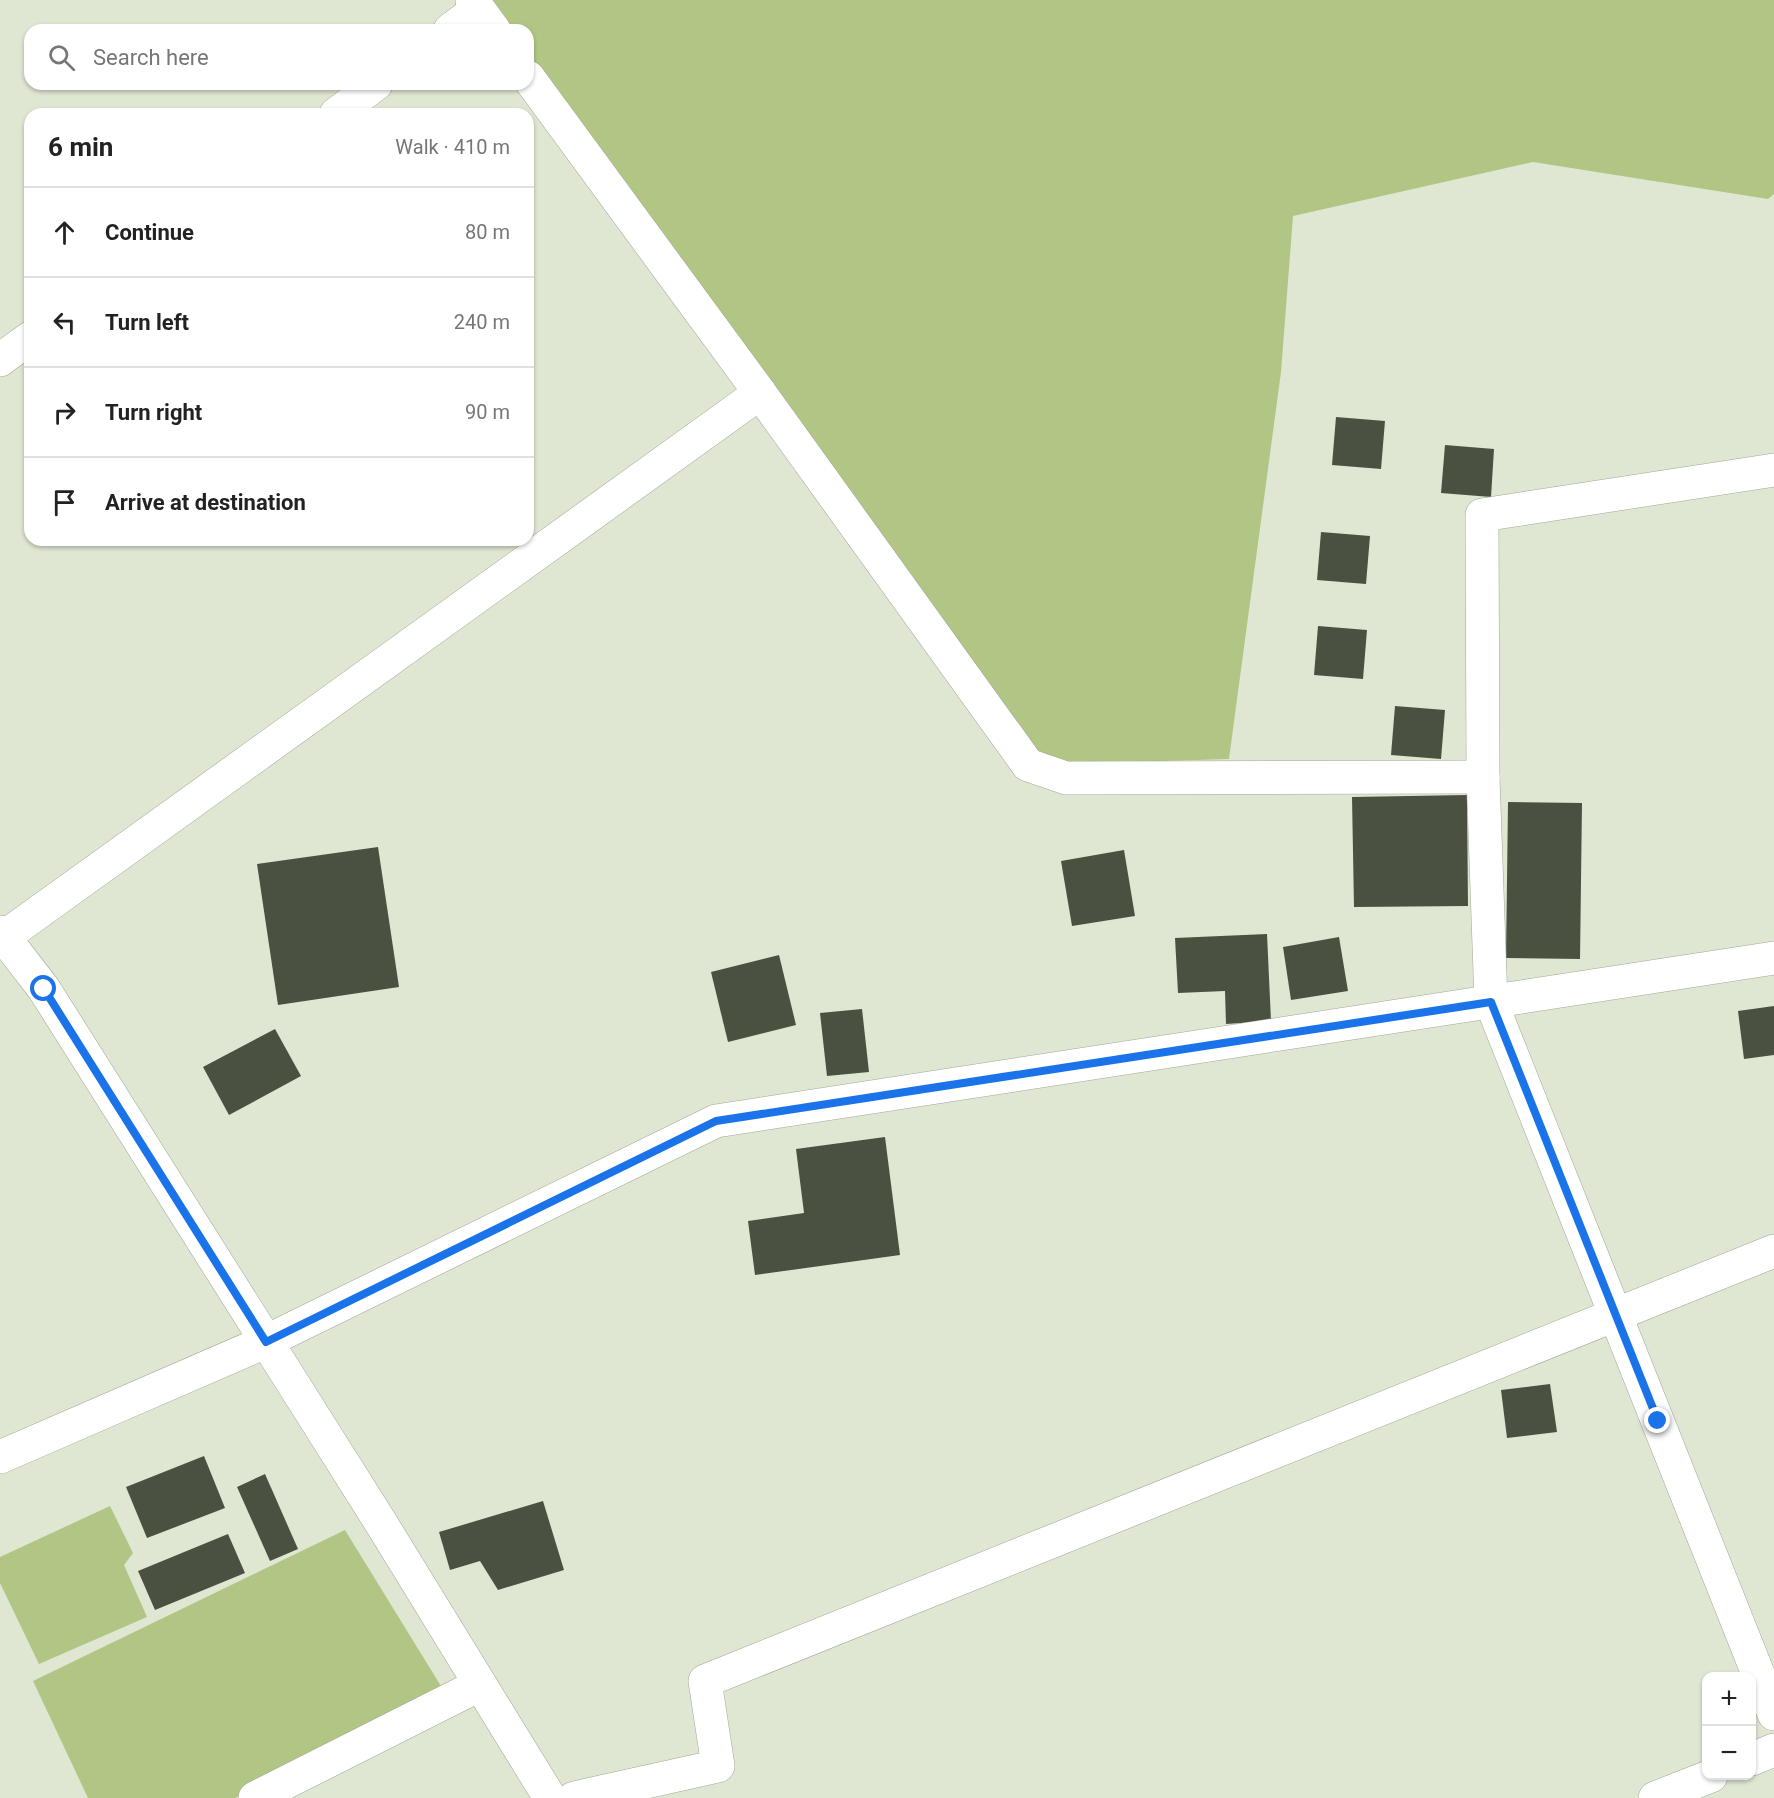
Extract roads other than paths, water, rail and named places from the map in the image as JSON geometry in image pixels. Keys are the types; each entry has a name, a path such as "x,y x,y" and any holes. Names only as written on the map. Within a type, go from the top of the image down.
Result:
{"street":[{"path":"461,24 481,13"},
{"path":"534,85 760,393 1028,765 1066,778 1483,777"},
{"path":"344,108 368,90"},
{"path":"0,360 24,342"},
{"path":"550,1798 381,1523 44,989 2,935 760,393"},
{"path":"1774,470 1482,515 1483,777 1491,1002 1774,1714"},
{"path":"0,1457 266,1342 716,1121 1774,958"},
{"path":"574,1798 718,1766 705,1681 1774,1251"},
{"path":"255,1798 479,1685"},
{"path":"1756,1757 1774,1750"},
{"path":"1654,1798 1702,1779"}]}
